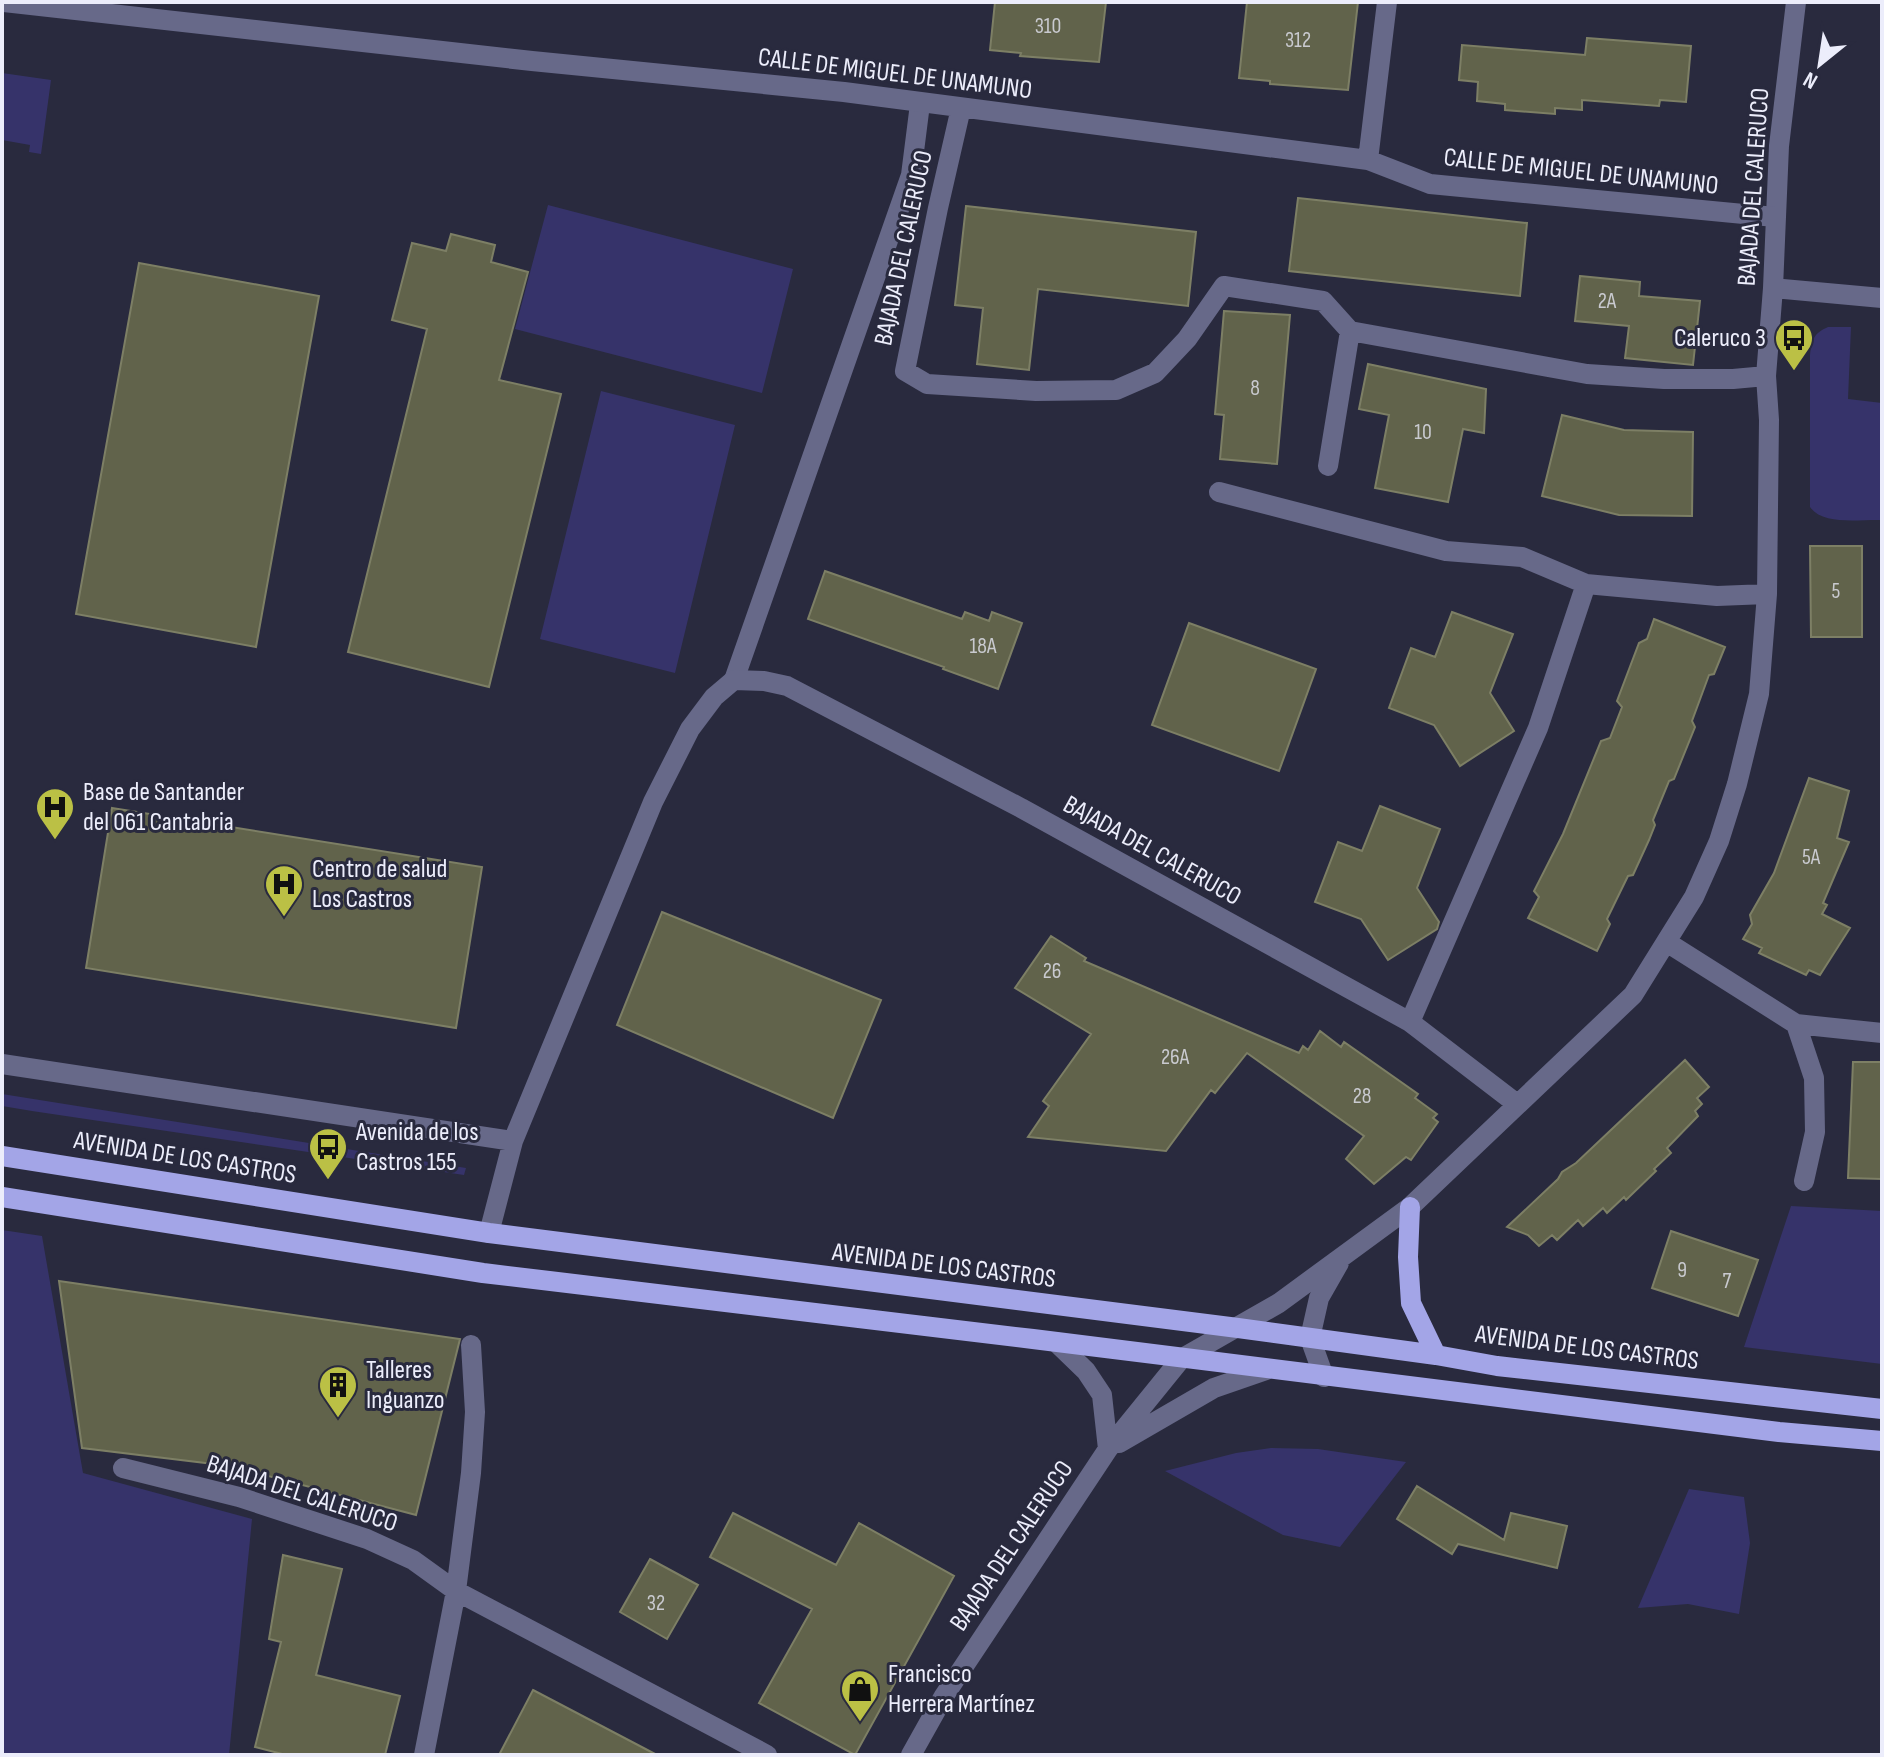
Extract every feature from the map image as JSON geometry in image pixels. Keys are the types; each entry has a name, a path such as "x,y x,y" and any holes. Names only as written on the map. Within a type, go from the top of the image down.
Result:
{"main road":[{"name":"AVENIDA DE LOS CASTROS","path":"2,1156 489,1233 1238,1328 1497,1366 1882,1409"},
{"path":"2,1197 483,1273 1779,1432 1882,1441"},
{"path":"1410,1207 1408,1257 1411,1303 1436,1355"}],"street":[{"name":"CALLE DE MIGUEL DE UNAMUNO","path":"4,2 99,7 546,63 844,92 1368,160 1430,184 1775,217"},
{"path":"1368,160 1387,2"},
{"name":"BAJADA DEL CALERUCO","path":"911,1755 944,1696 1108,1449 1181,1359 1279,1303 1410,1207 1457,1165 1633,995 1694,897 1719,841 1737,784 1759,694 1767,594 1769,420 1766,376 1779,146 1796,2"},
{"name":"BAJADA DEL CALERUCO","path":"489,1233 513,1141 653,802 690,729 714,697 734,680 911,175 920,104"},
{"name":"BAJADA DEL CALERUCO","path":"961,108 905,371 927,384 1036,391 1116,390 1155,373 1187,339 1224,286 1323,301 1350,331"},
{"path":"1773,288 1882,298"},
{"path":"1328,466 1350,331 1587,374 1664,379 1766,376"},
{"path":"1219,492 1446,551 1522,557 1586,584 1717,596 1767,594"},
{"path":"1410,1022 1538,728 1586,584"},
{"name":"BAJADA DEL CALERUCO","path":"734,680 787,686 1021,808 1410,1022 1517,1104"},
{"path":"1668,943 1796,1024 1882,1033"},
{"path":"1796,1024 1814,1078 1815,1132 1804,1181"},
{"path":"2,1064 513,1141"},
{"name":"BAJADA DEL CALERUCO","path":"1310,1338 1319,1298 1343,1256"},
{"path":"1310,1338 1324,1377"},
{"name":"BAJADA DEL CALERUCO","path":"1056,1342 1086,1371 1102,1395 1108,1449"},
{"path":"424,1755 456,1591 471,1473 475,1412 471,1345"},
{"name":"BAJADA DEL CALERUCO","path":"1108,1449 1214,1388 1266,1370"},
{"name":"BAJADA DEL CALERUCO","path":"123,1468 239,1497 367,1539 413,1560 456,1591 767,1755"}],"shaded area":[{"path":"2,73 51,80 41,154 29,152 30,145 2,140"},
{"path":"548,205 793,269 762,393 515,329"},
{"path":"1828,327 1851,327 1848,399 1882,403 1882,520 1833,519 1816,513 1810,507 1810,355 1814,337"},
{"path":"601,391 735,425 675,673 540,639"},
{"path":"2,1094 466,1168 464,1175 32,1111 2,1106"},
{"path":"1791,1206 1882,1211 1882,1364 1744,1347"},
{"path":"2,1230 42,1236 83,1473 252,1519 229,1755 2,1755"},
{"path":"1271,1448 1318,1449 1406,1462 1340,1547 1283,1535 1165,1471 1236,1453"},
{"path":"1689,1489 1744,1497 1750,1543 1739,1614 1688,1604 1638,1608"}],"building":[{"path":"995,2 1106,2 1099,62 1020,56 1021,53 990,50"},
{"path":"1247,2 1358,2 1348,90 1270,84 1270,81 1239,78"},
{"path":"1587,38 1691,46 1686,102 1660,100 1659,106 1582,100 1582,110 1555,108 1555,114 1505,110 1505,104 1477,101 1478,82 1459,80 1462,45 1585,55"},
{"path":"1298,198 1527,223 1520,296 1289,271"},
{"path":"966,206 1196,232 1188,306 1038,289 1029,370 977,364 983,308 955,305"},
{"path":"451,234 495,245 491,262 528,272 499,380 561,394 489,687 348,652 427,329 392,320 412,243 446,251"},
{"path":"139,263 319,296 256,647 76,614"},
{"path":"1580,276 1640,282 1639,296 1700,301 1693,365 1625,358 1629,326 1575,321"},
{"path":"1224,311 1290,315 1277,464 1220,459 1224,415 1215,414"},
{"path":"1368,364 1486,389 1484,433 1463,429 1448,502 1375,488 1389,415 1359,409"},
{"path":"1562,415 1624,430 1693,432 1692,516 1619,515 1542,496"},
{"path":"1810,546 1862,546 1862,637 1811,637"},
{"path":"825,571 962,619 965,612 989,621 992,612 1022,623 998,689 808,619"},
{"path":"1452,612 1513,634 1490,693 1514,731 1460,766 1434,725 1389,708 1411,648 1435,657"},
{"path":"1654,619 1725,647 1714,674 1709,675 1692,721 1695,727 1653,820 1655,825 1649,840 1607,919 1610,924 1597,951 1528,918 1539,897 1534,891 1563,834 1601,741 1610,738 1622,707 1617,701 1639,643 1647,639"},
{"path":"1189,623 1316,669 1279,771 1152,725"},
{"path":"1809,778 1849,791 1837,838 1849,842 1823,903 1827,905 1822,914 1850,928 1820,975 1809,970 1806,975 1759,953 1762,948 1743,939 1752,924 1750,915 1774,873"},
{"path":"1380,806 1440,829 1417,888 1439,922 1437,929 1388,960 1361,919 1315,902 1338,842 1362,851"},
{"name":"Centro de salud Los Castros","path":"112,808 482,867 456,1028 86,968"},
{"path":"662,912 881,1000 833,1118 617,1025"},
{"path":"1051,936 1086,958 1084,961 1299,1053 1303,1046 1308,1050 1320,1031 1341,1047 1344,1042 1418,1094 1415,1098 1437,1114 1433,1118 1438,1122 1411,1160 1406,1157 1374,1184 1346,1159 1364,1136 1247,1053 1215,1093 1211,1090 1166,1151 1028,1137 1049,1106 1043,1101 1091,1034 1015,988"},
{"path":"1685,1060 1709,1087 1697,1098 1702,1104 1695,1111 1698,1116 1667,1148 1671,1153 1654,1169 1656,1171 1626,1200 1624,1197 1607,1213 1603,1208 1583,1226 1578,1220 1557,1240 1552,1235 1539,1246 1528,1235 1507,1227 1562,1172 1576,1163"},
{"path":"1853,1062 1882,1062 1882,1179 1848,1178"},
{"path":"1671,1231 1758,1260 1738,1316 1652,1288"},
{"path":"59,1281 460,1339 416,1515 230,1466 82,1448"},
{"path":"1417,1486 1504,1540 1511,1513 1567,1526 1557,1568 1458,1544 1452,1554 1397,1519"},
{"path":"733,1513 836,1565 859,1523 954,1576 855,1755 759,1703 812,1609 710,1557"},
{"path":"283,1555 342,1569 316,1675 400,1696 385,1755 286,1755 255,1747 281,1642 269,1639"},
{"path":"650,1559 698,1585 667,1639 620,1612"},
{"path":"533,1690 657,1755 499,1755"}],"place":[{"name":"Caleruco 3","path":"1794,372"},
{"name":"Base de Santander del 061 Cantabria","path":"55,841"},
{"name":"Centro de salud Los Castros","path":"284,918"},
{"name":"Avenida de los Castros 155","path":"328,1181"},
{"name":"Talleres Inguanzo","path":"338,1419"},
{"name":"Francisco Herrera Martínez","path":"860,1723"}]}
